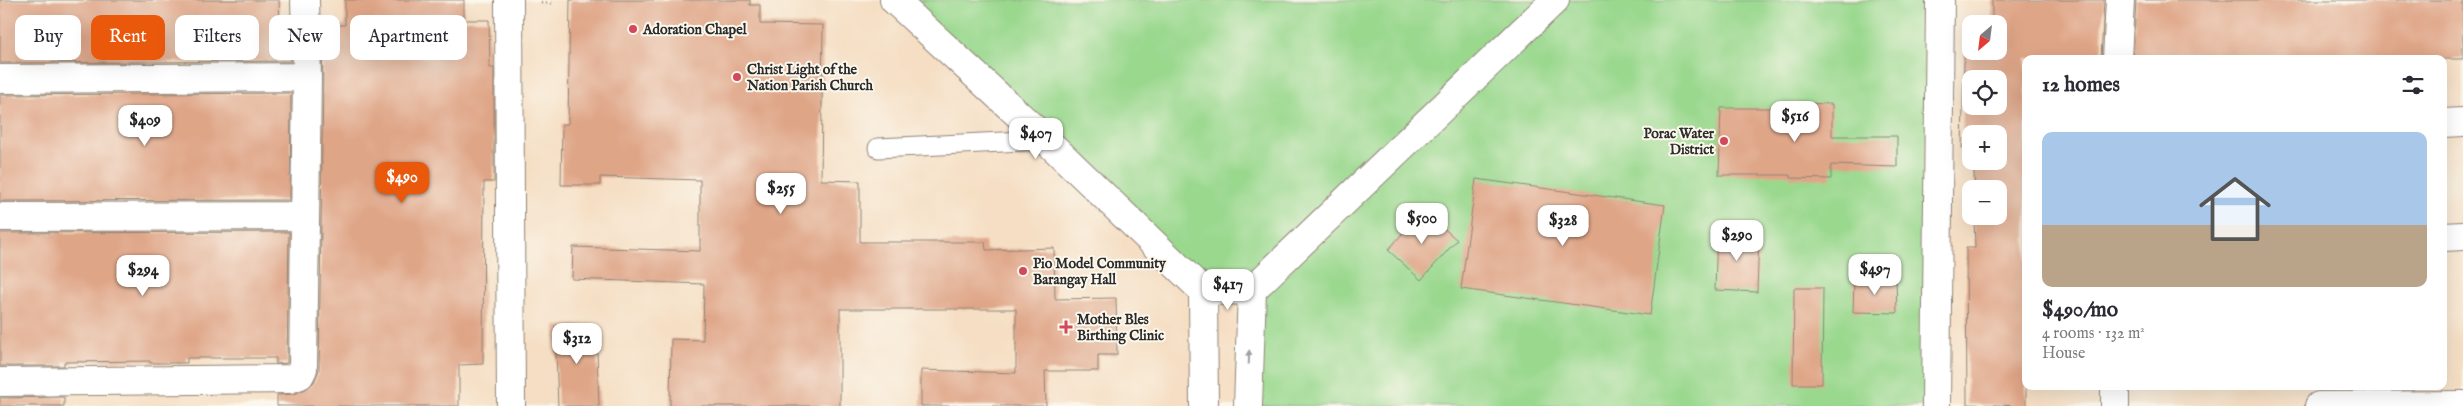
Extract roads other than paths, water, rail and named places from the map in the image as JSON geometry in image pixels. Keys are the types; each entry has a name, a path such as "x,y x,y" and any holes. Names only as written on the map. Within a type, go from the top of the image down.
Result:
{"street":[{"path":"0,382 289,379 300,375 303,368 307,77 305,0"},
{"path":"509,0 511,406"},
{"path":"894,0 1046,140 1203,291 1252,290 1555,0"},
{"path":"1936,406 1940,0"},
{"path":"2117,55 2120,0"},
{"path":"0,79 307,77"},
{"path":"2447,123 2463,122"},
{"path":"0,217 304,216"},
{"path":"2447,237 2463,236"},
{"path":"1248,406 1252,290"},
{"path":"1203,291 1204,406"},
{"path":"2115,390 2115,406"},
{"path":"2319,406 2463,405"}],"lane":[{"path":"878,148 1046,140"}],"place":[{"name":"Adoration Chapel","path":"633,29"},
{"name":"Christ Light of the Nation Parish Church","path":"737,77"},
{"name":"Porac Water District","path":"1724,141"},
{"name":"Pio Model Community Barangay Hall","path":"1023,271"},
{"name":"Mother Bles Birthing Clinic","path":"1066,327"}]}
